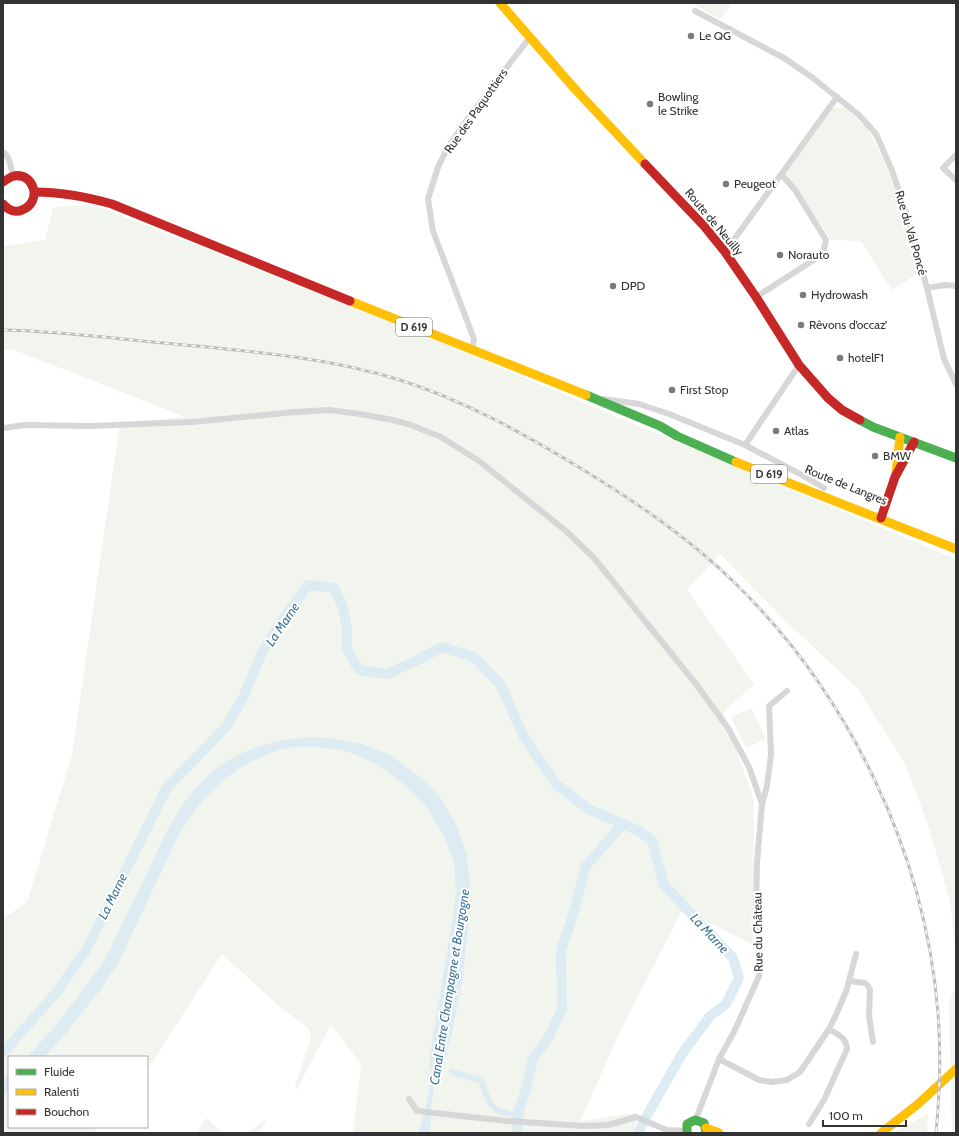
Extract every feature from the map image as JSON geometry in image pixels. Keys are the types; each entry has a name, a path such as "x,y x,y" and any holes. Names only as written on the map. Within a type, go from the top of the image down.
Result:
{"main road":[{"name":"Route de Neuilly","path":"500,3 574,88 704,226 725,252 756,297 799,365 828,398 842,410 874,426 956,458"},
{"path":"3,182 13,176 22,176 29,180 35,192 32,202 25,209 14,211 3,204"},
{"name":"D 619","path":"35,192 66,193 112,204 596,399 660,426 677,436 735,461 882,515 956,549"},
{"name":"Route de Langres","path":"660,426 677,431 696,440 824,488 882,515 956,542"},
{"path":"895,477 900,437"},
{"path":"882,515 895,477 914,442"},
{"path":"881,1133 931,1092 956,1069"},
{"path":"686,1132 688,1124 696,1119 704,1123 706,1130 719,1133"}],"street":[{"name":"Rue du Val Poncé","path":"695,11 784,58 814,78 859,115 876,134 891,168 905,208 927,288 944,359 956,384"},
{"name":"Rue des Paquottiers","path":"472,349 474,339 433,231 428,199 438,167 448,147 530,37"},
{"path":"725,252 837,97"},
{"path":"3,152 6,154 10,162 13,176"},
{"path":"956,155 943,168 956,180"},
{"path":"756,297 823,254 826,240 795,190 782,175"},
{"path":"927,288 949,285 956,286"},
{"path":"745,445 799,365"},
{"path":"596,399 607,399 638,404 669,414 745,445 824,488"},
{"path":"3,428 25,425 90,426 192,422 329,410 382,417 411,425 441,437 479,460 566,531 594,558 696,684 728,728 749,767 762,804"},
{"path":"762,804 767,786 771,754 769,706 787,691"},
{"name":"Rue du Château","path":"696,1119 719,1059 735,1030 759,976 760,957 756,908 757,863 762,804"},
{"path":"719,1059 759,1080 772,1082 787,1080 800,1072 829,1029 844,998 856,954"},
{"path":"849,981 865,983 870,990 869,1016 873,1042"},
{"path":"809,1124 824,1100 847,1049 846,1041 829,1029"},
{"path":"409,1099 417,1111 423,1112 507,1121 584,1126 608,1125 636,1117 667,1130 686,1132"}],"shaded area":[{"path":"691,3 733,3 720,19"},
{"path":"844,107 866,127 883,158 896,192 920,272 892,290 861,241 831,240 785,172 833,108"},
{"path":"95,205 432,339 956,559 956,955 950,901 928,824 903,760 857,688 790,625 720,554 687,590 754,684 723,713 754,800 753,945 683,909 625,1021 580,1121 636,1113 635,1133 353,1133 361,1065 331,1024 296,1091 295,1086 311,1037 308,1028 279,1006 222,954 148,1068 148,1056 8,1056 8,1128 97,1128 93,1133 3,1133 3,919 27,902 72,755 120,423 185,417 12,349 3,350 3,246 45,240 53,207"},
{"path":"751,708 766,739 746,748 731,717"},
{"path":"956,986 956,1133 952,1133 949,1003"},
{"path":"928,1114 927,1133 892,1133"},
{"path":"206,1118 223,1133 197,1133"},
{"path":"267,1119 259,1133 247,1133"}],"water":[{"name":"Canal Entre Champagne et Bourgogne","path":"316,737 344,740 362,744 387,753 420,777 440,797 457,827 467,855 471,894 463,977 442,1072 437,1072 429,1116 431,1117 430,1133 418,1133 425,1114 432,1071 429,1070 430,1054 452,922 456,891 454,862 443,834 426,806 401,782 377,764 342,750 317,747 292,747 276,751 240,768 223,780 204,799 187,821 118,963 101,989 66,1033 45,1056 28,1056 57,1024 106,958 167,831 180,808 194,789 227,761 246,751 267,744"},
{"path":"8,1074 8,1092 3,1096 3,1079"}],"waterway":[{"name":"La Marne","path":"3,1051 56,993 86,950 167,787 228,724 243,698 262,652 285,616 308,585 334,588 343,607 347,629 347,649 359,670 387,674 442,647 474,657 500,684 524,737 556,784 588,809 623,824 586,866 571,921 561,950 562,1009 549,1037 533,1058 526,1089 519,1110 517,1133"},
{"name":"La Marne","path":"623,824 639,831 652,841 664,885 733,958 739,978 726,1004 710,1016 682,1054 638,1133"},
{"path":"452,1072 481,1080 489,1102 492,1106 502,1112 518,1116"}],"railway":[{"path":"3,330 84,335 284,356 342,365 400,380 424,388 469,407 513,429 577,466 619,492 659,520 717,566 776,627 813,675 846,726 875,780 898,836 917,894 930,953 938,1013 940,1073 936,1133"}],"traffic: fast":[{"path":"586,395 660,426 677,436 736,462"},
{"path":"860,420 873,427 956,458"},
{"path":"687,1133 687,1124 695,1120 704,1123 706,1133"}],"traffic: slow":[{"path":"500,3 574,88 645,164"},
{"path":"350,301 586,395"},
{"path":"896,473 900,437"},
{"path":"736,462 956,549"},
{"path":"881,1133 918,1104 956,1069"},
{"path":"706,1128 719,1133"}],"traffic: jam":[{"path":"645,164 704,226 725,252 756,297 799,365 828,398 842,410 860,420"},
{"path":"3,182 13,176 27,178 31,183 34,195 29,206 19,211 7,208 3,204"},
{"path":"35,192 74,195 112,204 350,301"},
{"path":"881,518 895,477 914,442"}],"place":[{"name":"Le QG","path":"691,36"},
{"name":"Bowling le Strike","path":"650,104"},
{"name":"Peugeot","path":"726,184"},
{"name":"Norauto","path":"780,255"},
{"name":"DPD","path":"613,286"},
{"name":"Hydrowash","path":"803,295"},
{"name":"Rêvons d’occaz’","path":"801,325"},
{"name":"hotelF1","path":"840,358"},
{"name":"First Stop","path":"672,390"},
{"name":"Atlas","path":"776,431"},
{"name":"BMW","path":"875,456"}]}
